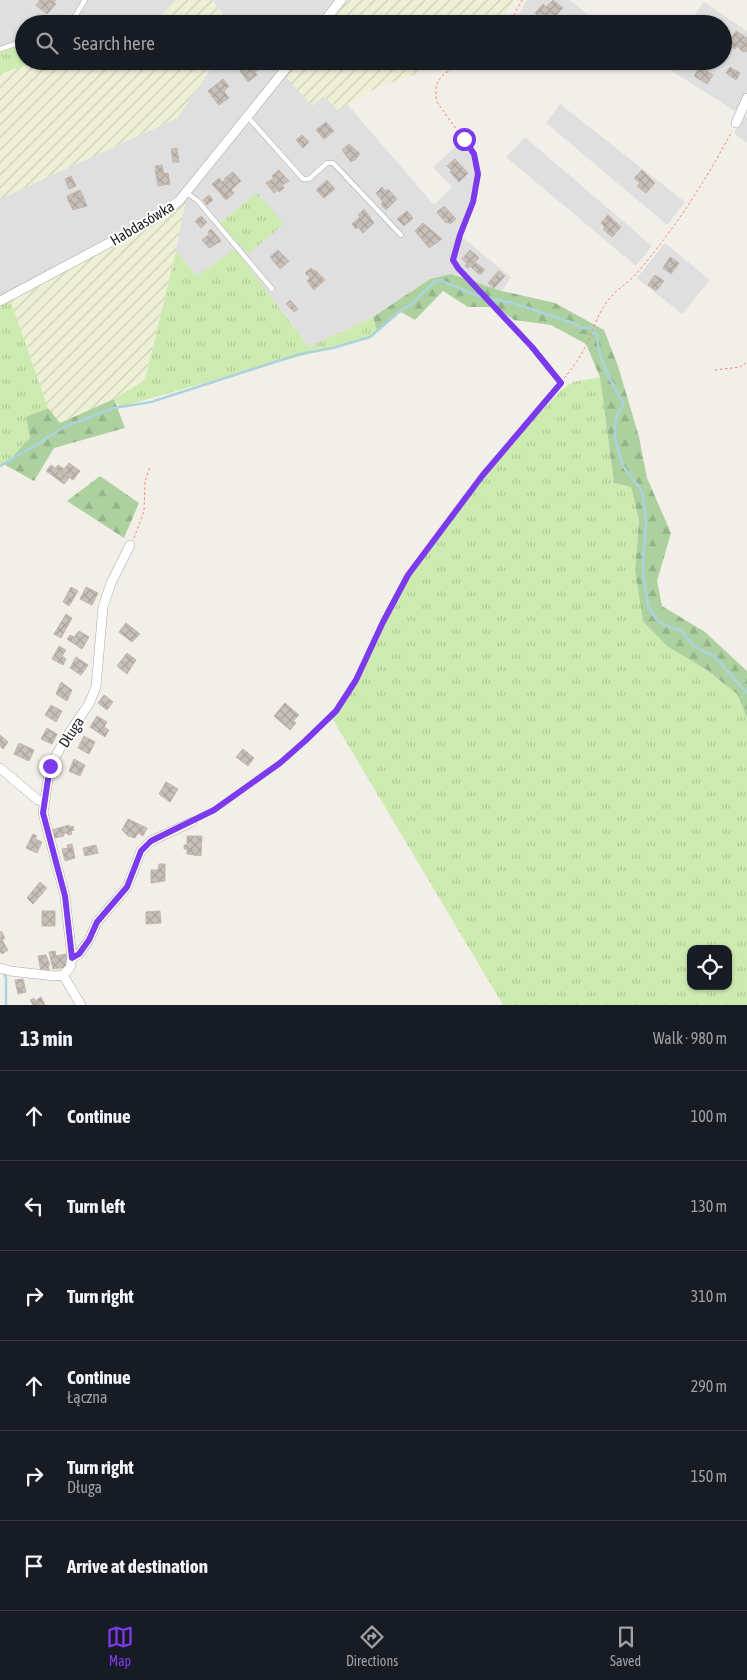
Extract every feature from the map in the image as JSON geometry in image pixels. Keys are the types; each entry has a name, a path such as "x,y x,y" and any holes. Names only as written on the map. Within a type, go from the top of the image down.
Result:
{"street":[{"path":"329,15 340,0"},
{"name":"Habdasówka","path":"0,301 168,210 187,193 285,70"},
{"path":"736,123 747,98"},
{"name":"Długa","path":"72,958 65,896 43,813 44,802 50,766 67,736 90,704 96,687 103,607 111,583 130,545"},
{"path":"0,768 38,800 44,802"},
{"path":"0,968 10,971 54,976 62,975 70,968 72,958 79,954 89,940 97,922 127,887 141,851 151,841 192,822"},
{"path":"62,975 81,1005"}],"lane":[{"path":"76,15 85,0"},
{"path":"0,49 15,44"},
{"path":"247,116 303,179 309,179 327,163 334,163 400,235"},
{"path":"187,193 198,201 272,289"}],"path":[{"path":"514,15 522,0"},
{"path":"451,70 444,73 436,83 437,102 474,154 478,174 473,202 460,235 453,260 458,268 532,347 561,383"},
{"path":"192,822 214,810 280,763 336,711 356,680 383,622 408,575 482,476 561,383 584,352 598,318 610,298 635,276 674,227 714,164 736,123"},
{"path":"715,370 740,367 747,362"},
{"path":"130,545 144,511 145,482 150,466"}],"shaded area":[{"path":"0,0 177,0 160,15 76,15 73,12 69,15 15,15 15,41 0,47"},
{"path":"212,0 337,0 325,15 224,15"},
{"path":"527,0 570,0 588,15 519,15"},
{"path":"704,2 723,15 695,15"},
{"path":"732,21 747,31 747,91 738,113 670,70 732,70"},
{"path":"210,70 281,70 186,191 166,209 0,297 0,199 177,118"},
{"path":"284,75 324,96 339,111 348,105 434,205 452,187 433,167 463,140 473,155 476,177 471,201 458,234 511,277 502,291 451,274 430,279 373,317 309,347 235,249 197,277 176,251 185,201"},
{"path":"560,104 685,202 667,225 546,123"},
{"path":"743,114 747,117 747,143 734,133"},
{"path":"525,137 652,246 636,266 506,157"},
{"path":"665,243 710,280 682,314 637,278"}],"green space":[{"path":"177,0 212,0 224,15 160,15"},
{"path":"342,0 514,0 506,15 331,15"},
{"path":"15,44 15,69 0,74 0,50"},
{"path":"15,69 210,70 177,118 0,199 0,74"},
{"path":"288,70 426,70 370,91 339,111 324,96 312,106 284,75"},
{"path":"187,193 176,251 145,380 114,399 59,423 48,408 9,296 154,219"},
{"path":"257,193 284,224 248,254 220,223"},
{"path":"235,249 309,347 373,317 377,331 367,339 274,363 120,407 114,399 145,380 176,251 197,276"},
{"path":"451,274 502,291 555,303 604,330 618,366 639,437 647,478 671,533 657,581 662,606 705,632 747,671 747,718 737,694 707,670 667,646 643,621 635,569 639,521 631,487 614,483 600,377 586,344 551,325 514,320 496,307 468,307 443,291 415,320 401,312 377,331 373,317 430,279"},
{"path":"9,296 48,408 26,417 30,438 5,465 0,467 0,301"},
{"path":"600,377 614,483 631,487 639,521 635,569 707,670 737,694 747,718 747,1005 503,1005 332,718 356,680 407,575 482,476 561,390 573,382"},
{"path":"114,399 125,428 54,448 34,481 5,465 30,438 26,417 48,408 60,423"},
{"path":"100,476 139,503 124,538 67,501"}],"building":[{"path":"40,0 56,0 54,2 56,4 47,14 36,5"},
{"path":"553,0 563,8 558,15 537,15 535,13 543,4 546,7"},
{"path":"736,31 747,38 747,51 743,52 737,46 735,49 732,47 732,37"},
{"path":"732,68 740,73 736,80 726,73"},
{"path":"258,70 255,72 257,75 248,82 240,71"},
{"path":"698,70 705,70 713,75 707,84 694,76"},
{"path":"223,79 229,86 224,91 229,98 219,105 208,91"},
{"path":"326,122 334,131 324,139 316,130"},
{"path":"302,135 309,142 303,148 296,140"},
{"path":"349,144 360,154 351,162 342,150"},
{"path":"177,148 179,162 173,162 171,149"},
{"path":"455,159 468,173 459,182 447,166"},
{"path":"162,165 164,174 156,175 155,166"},
{"path":"279,170 289,181 282,185 284,188 279,192 278,190 274,193 266,183 274,178 272,176"},
{"path":"642,170 655,183 646,193 637,186 640,183 634,178"},
{"path":"233,172 241,181 231,190 234,193 226,200 212,184 219,178 222,182"},
{"path":"168,173 170,184 158,186 156,175"},
{"path":"71,176 76,186 69,189 65,179"},
{"path":"327,180 335,189 324,198 316,190"},
{"path":"382,187 385,191 388,189 397,199 386,210 376,193"},
{"path":"80,190 82,194 68,200 67,196"},
{"path":"82,194 87,206 73,210 68,200"},
{"path":"209,195 213,200 207,205 203,200"},
{"path":"444,206 456,219 450,224 446,223 437,212"},
{"path":"364,209 374,223 363,233 352,224 360,217 358,215"},
{"path":"407,211 413,218 404,226 397,219"},
{"path":"608,215 621,227 612,237 603,229 605,227 601,223"},
{"path":"201,216 207,222 201,228 195,221"},
{"path":"423,223 442,239 429,248 415,231"},
{"path":"211,229 221,241 209,248 202,240 209,234 208,232"},
{"path":"278,250 289,261 280,269 270,257"},
{"path":"470,250 479,258 468,268 465,266 467,263 462,259"},
{"path":"670,257 679,263 671,274 663,268"},
{"path":"475,262 485,270 480,275 471,267"},
{"path":"311,268 325,280 314,290 307,281 310,278 305,273"},
{"path":"499,271 505,276 494,288 488,283"},
{"path":"655,275 664,281 656,291 648,285"},
{"path":"290,300 298,309 294,312 286,304"},
{"path":"69,463 80,471 73,480 56,468 58,465 64,469"},
{"path":"51,465 69,478 64,484 46,471"},
{"path":"71,587 78,591 69,606 63,602"},
{"path":"86,587 98,593 92,605 80,599"},
{"path":"66,614 72,618 61,638 54,634"},
{"path":"126,623 140,634 132,642 119,632"},
{"path":"79,631 89,637 82,649 67,639 70,635 74,637"},
{"path":"59,646 66,650 62,656 66,659 63,665 52,659"},
{"path":"127,653 136,660 127,674 117,666"},
{"path":"76,657 88,665 81,675 70,668"},
{"path":"61,682 72,690 67,701 56,694"},
{"path":"104,695 113,702 107,710 98,703"},
{"path":"285,703 299,715 293,721 296,723 290,730 274,716"},
{"path":"51,705 62,711 56,722 45,715"},
{"path":"97,716 107,722 104,727 109,730 105,737 90,727"},
{"path":"47,728 57,734 52,744 41,739"},
{"path":"0,735 8,742 3,749 0,746"},
{"path":"84,736 95,742 89,754 78,748"},
{"path":"19,743 34,750 29,761 14,754"},
{"path":"243,749 254,758 248,766 236,757"},
{"path":"74,759 85,765 80,776 69,771"},
{"path":"166,782 178,789 170,802 159,794"},
{"path":"128,819 147,828 143,836 138,833 135,838 128,836 122,830"},
{"path":"69,825 70,827 73,826 72,834 68,835 67,833 63,834 64,836 54,838 52,830"},
{"path":"33,834 37,836 35,839 42,842 37,853 26,848"},
{"path":"187,836 202,836 201,856 187,854 187,849 184,849 184,845 187,845"},
{"path":"72,844 75,858 65,861 62,849 68,848 67,845"},
{"path":"96,845 98,853 85,856 83,848"},
{"path":"159,864 165,864 165,881 151,883 151,870 158,870"},
{"path":"40,882 47,888 33,904 27,898"},
{"path":"42,911 55,911 55,926 42,926"},
{"path":"160,911 161,923 146,924 146,912"},
{"path":"1,931 5,938 2,940 8,950 2,954 0,951"},
{"path":"55,951 56,956 66,954 67,967 53,969 49,952"},
{"path":"46,955 50,965 48,965 49,970 41,971 38,956"},
{"path":"23,979 26,992 18,994 15,980"},
{"path":"41,997 45,1005 33,1005 30,1000 34,998 35,1001"}],"waterway":[{"path":"0,466 64,427 114,408 151,402 300,354 333,348 370,337 399,312 413,303 434,282 439,280 481,297 513,303 573,323 581,328 593,328 593,332 597,335 603,363 624,405 617,415 615,424 615,438 623,466 641,490 643,496 646,524 643,559 648,606 656,619 666,626 681,630 695,647 714,656 747,693"},
{"path":"4,972 6,978 6,1005"}],"route":[{"path":"50,766 43,813 65,896 72,958 79,954 89,940 97,922 127,887 141,851 151,841 214,810 280,763 336,711 356,680 383,622 408,575 482,476 561,383 532,347 502,317 453,260 460,235 473,202 478,174 474,154 464,139"}]}
